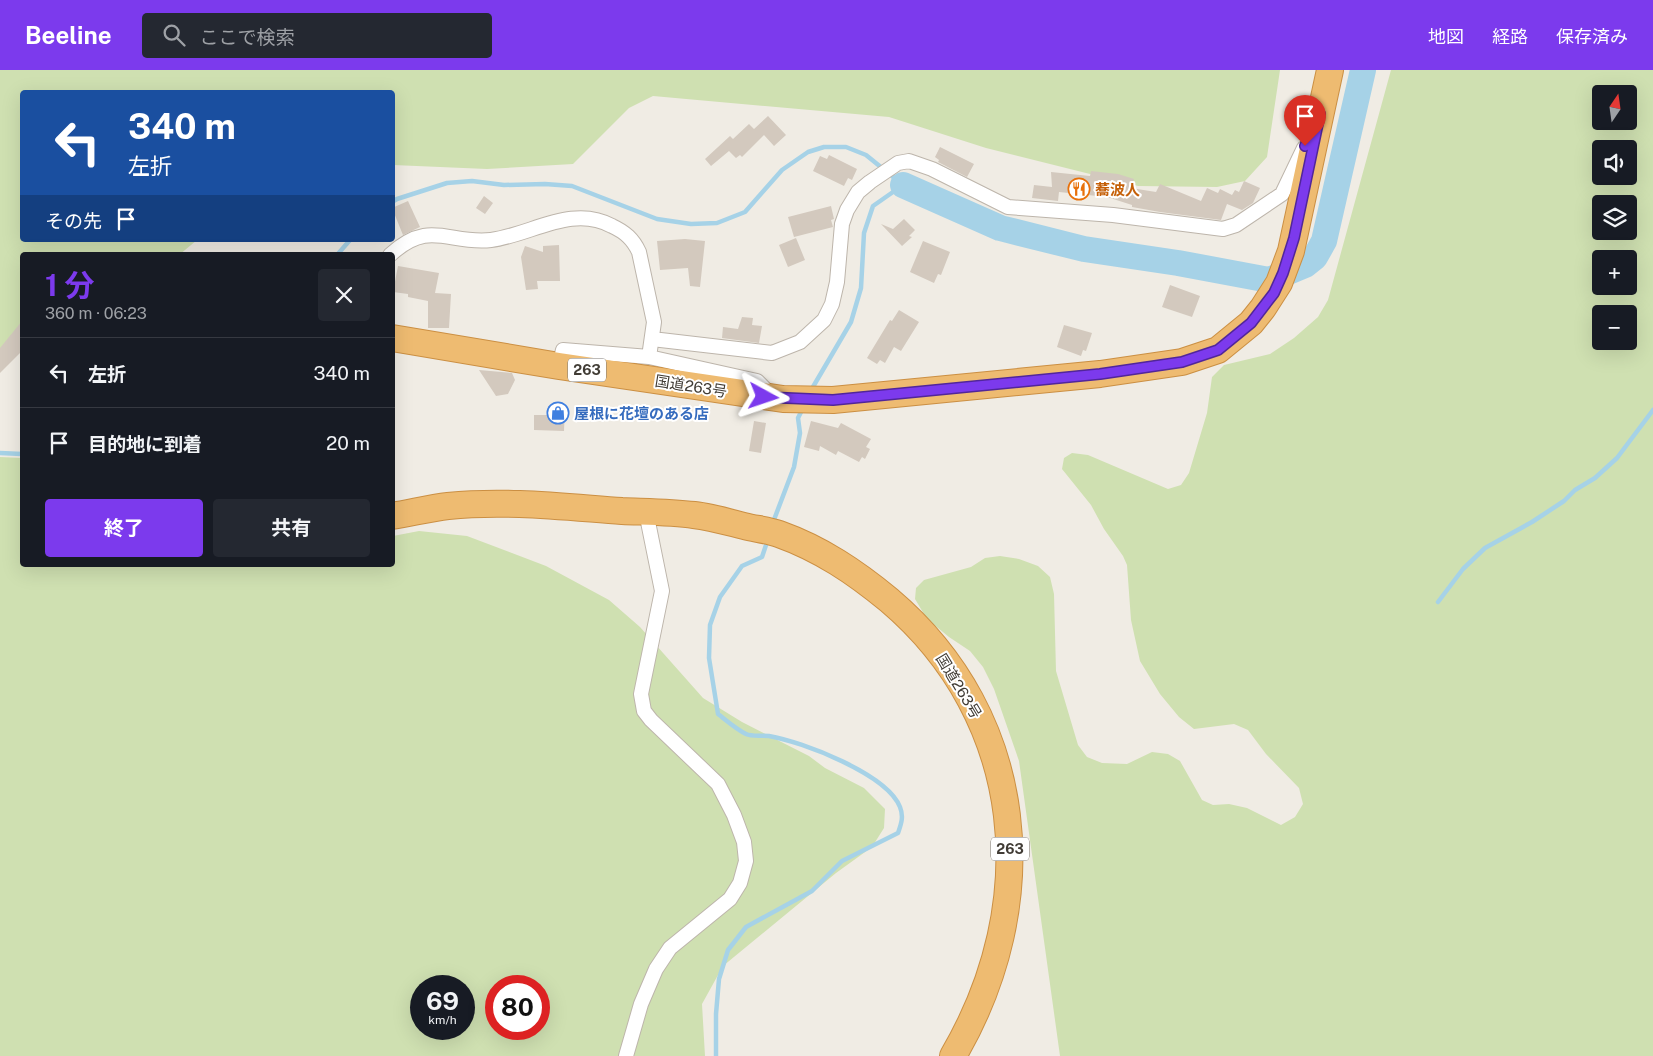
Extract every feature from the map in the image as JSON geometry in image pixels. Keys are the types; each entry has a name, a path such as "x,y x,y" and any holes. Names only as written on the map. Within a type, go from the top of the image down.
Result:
{"highway":[{"name":"国道263号","path":"395,339 559,366 774,398 833,400 1100,374 1182,362 1218,350 1251,323 1274,293 1287,263 1297,225 1330,70"},
{"name":"国道263号","path":"395,515 447,506 507,504 695,515 778,534 827,555 862,577 902,611 936,648 966,692 993,750 1009,824 1008,898 995,958 977,1010 953,1056"}],"street":[{"path":"652,339 772,353 800,342 824,320 832,304 837,282 842,224 847,210 858,192 898,163 909,161 932,169 1008,207 1113,215 1223,228 1236,225 1282,194 1320,114"},
{"path":"394,252 414,238 453,236 477,241 517,235 567,218 587,218 605,222 624,232 634,242 639,252 654,322 649,357"},
{"path":"559,366 563,350 649,357 757,380 774,398"},
{"path":"626,1056 641,1004 656,969 670,948 730,899 740,883 746,861 744,842 734,815 718,784 644,711 641,694 662,591 646,512"}],"green space":[{"path":"0,70 1280,70 1267,157 1245,181 1217,187 1138,186 986,148 889,117 653,96 629,108 573,164 487,169 395,165 395,90 20,90 20,242 195,242 183,252 20,252 20,335 0,349"},
{"path":"1391,70 1653,70 1653,1056 1060,1056 1019,761 994,689 983,667 970,651 927,619 915,599 916,588 924,580 971,567 985,558 1000,556 1019,559 1038,566 1050,577 1054,594 1056,671 1078,745 1087,757 1102,763 1127,764 1152,752 1168,754 1180,761 1202,800 1213,805 1229,804 1247,808 1281,825 1295,817 1303,804 1299,788 1266,754 1248,730 1234,724 1194,729 1179,717 1160,694 1140,661 1131,620 1127,565 1091,505 1062,469 1064,458 1072,453 1088,455 1168,489 1181,485 1189,473 1207,413 1212,377 1224,365 1270,354 1294,338 1318,317 1328,300"},
{"path":"0,457 20,458 20,567 395,567 395,536 419,531 467,536 546,566 609,600 640,627 703,698 742,722 809,756 825,768 864,788 885,809 884,828 872,847 836,873 723,966 702,1004 705,1056 0,1056"}],"building":[{"path":"768,116 786,135 774,146 764,135 742,157 740,155 736,158 729,151 711,166 705,159 730,136 733,139 749,124 754,129"},
{"path":"940,147 974,164 967,177 938,162 939,160 935,157"},
{"path":"829,155 857,169 852,180 848,178 844,186 813,171 820,156 827,159"},
{"path":"1091,171 1118,174 1134,179 1131,188 1156,192 1160,184 1201,201 1207,188 1218,193 1220,189 1232,195 1235,190 1239,192 1244,181 1260,188 1253,203 1242,210 1227,204 1221,220 1132,207 1132,205 1107,197 1059,192 1058,201 1032,198 1034,185 1052,187 1051,172 1090,176"},
{"path":"484,196 493,203 485,214 476,208"},
{"path":"408,201 420,227 403,235 395,215 395,207"},
{"path":"831,206 834,219 831,220 833,227 794,237 788,217"},
{"path":"904,219 915,230 909,236 912,237 902,246 881,224 893,229"},
{"path":"796,238 805,260 788,267 779,245"},
{"path":"685,239 705,241 700,287 690,286 688,268 660,270 657,241"},
{"path":"923,241 950,252 941,275 938,274 934,283 910,272"},
{"path":"559,245 560,281 537,281 538,289 526,290 521,257 525,246 543,252 543,246"},
{"path":"398,266 439,273 435,293 451,294 449,328 428,328 428,301 408,297 408,294 395,292"},
{"path":"1170,285 1200,296 1192,317 1162,307"},
{"path":"899,310 919,322 901,351 894,347 885,363 880,360 877,364 867,358 890,320 892,321"},
{"path":"742,317 753,318 752,325 762,326 759,343 722,338 723,327 738,329"},
{"path":"20,323 20,353 0,373 0,348"},
{"path":"1064,325 1092,333 1086,351 1083,350 1081,356 1057,347"},
{"path":"479,370 512,373 515,380 508,394 496,396"},
{"path":"548,406 565,407 564,431 534,430 534,415 548,415"},
{"path":"754,421 766,423 761,453 749,451"},
{"path":"811,421 838,428 841,423 871,439 866,447 870,449 865,459 862,457 859,462 838,451 836,455 820,446 819,451 804,447"}],"waterway":[{"path":"903,185 1000,228 1084,249 1178,263 1269,280 1305,265 1315,257 1324,241 1363,70"},
{"path":"395,200 447,183 472,181 504,185 545,184 572,186 657,219 691,224 717,223 745,212 782,170 808,152 824,147 846,147 866,155 903,185 873,206 864,233 861,288 851,322 810,392"},
{"path":"340,252 348,242"},
{"path":"772,525 794,467 800,433 798,418 803,408"},
{"path":"1438,602 1463,569 1485,548 1532,522 1564,501 1575,490 1595,478 1617,458 1653,410"},
{"path":"0,453 20,454"},
{"path":"716,1056 716,1014 719,979 728,950 746,927 812,891 842,861 898,833 902,820 900,807 892,795 879,783 862,772 822,752 784,739 746,734 718,714 709,658 710,625 720,597 742,566 762,557 768,539"}],"place":[{"name":"蕎波人","path":"1079,189"},
{"name":"屋根に花壇のある店","path":"558,413"}],"route":[{"path":"764,397 833,400 1100,374 1182,362 1218,350 1251,323 1274,293 1283,273 1291,251 1320,114 1305,146"}]}
